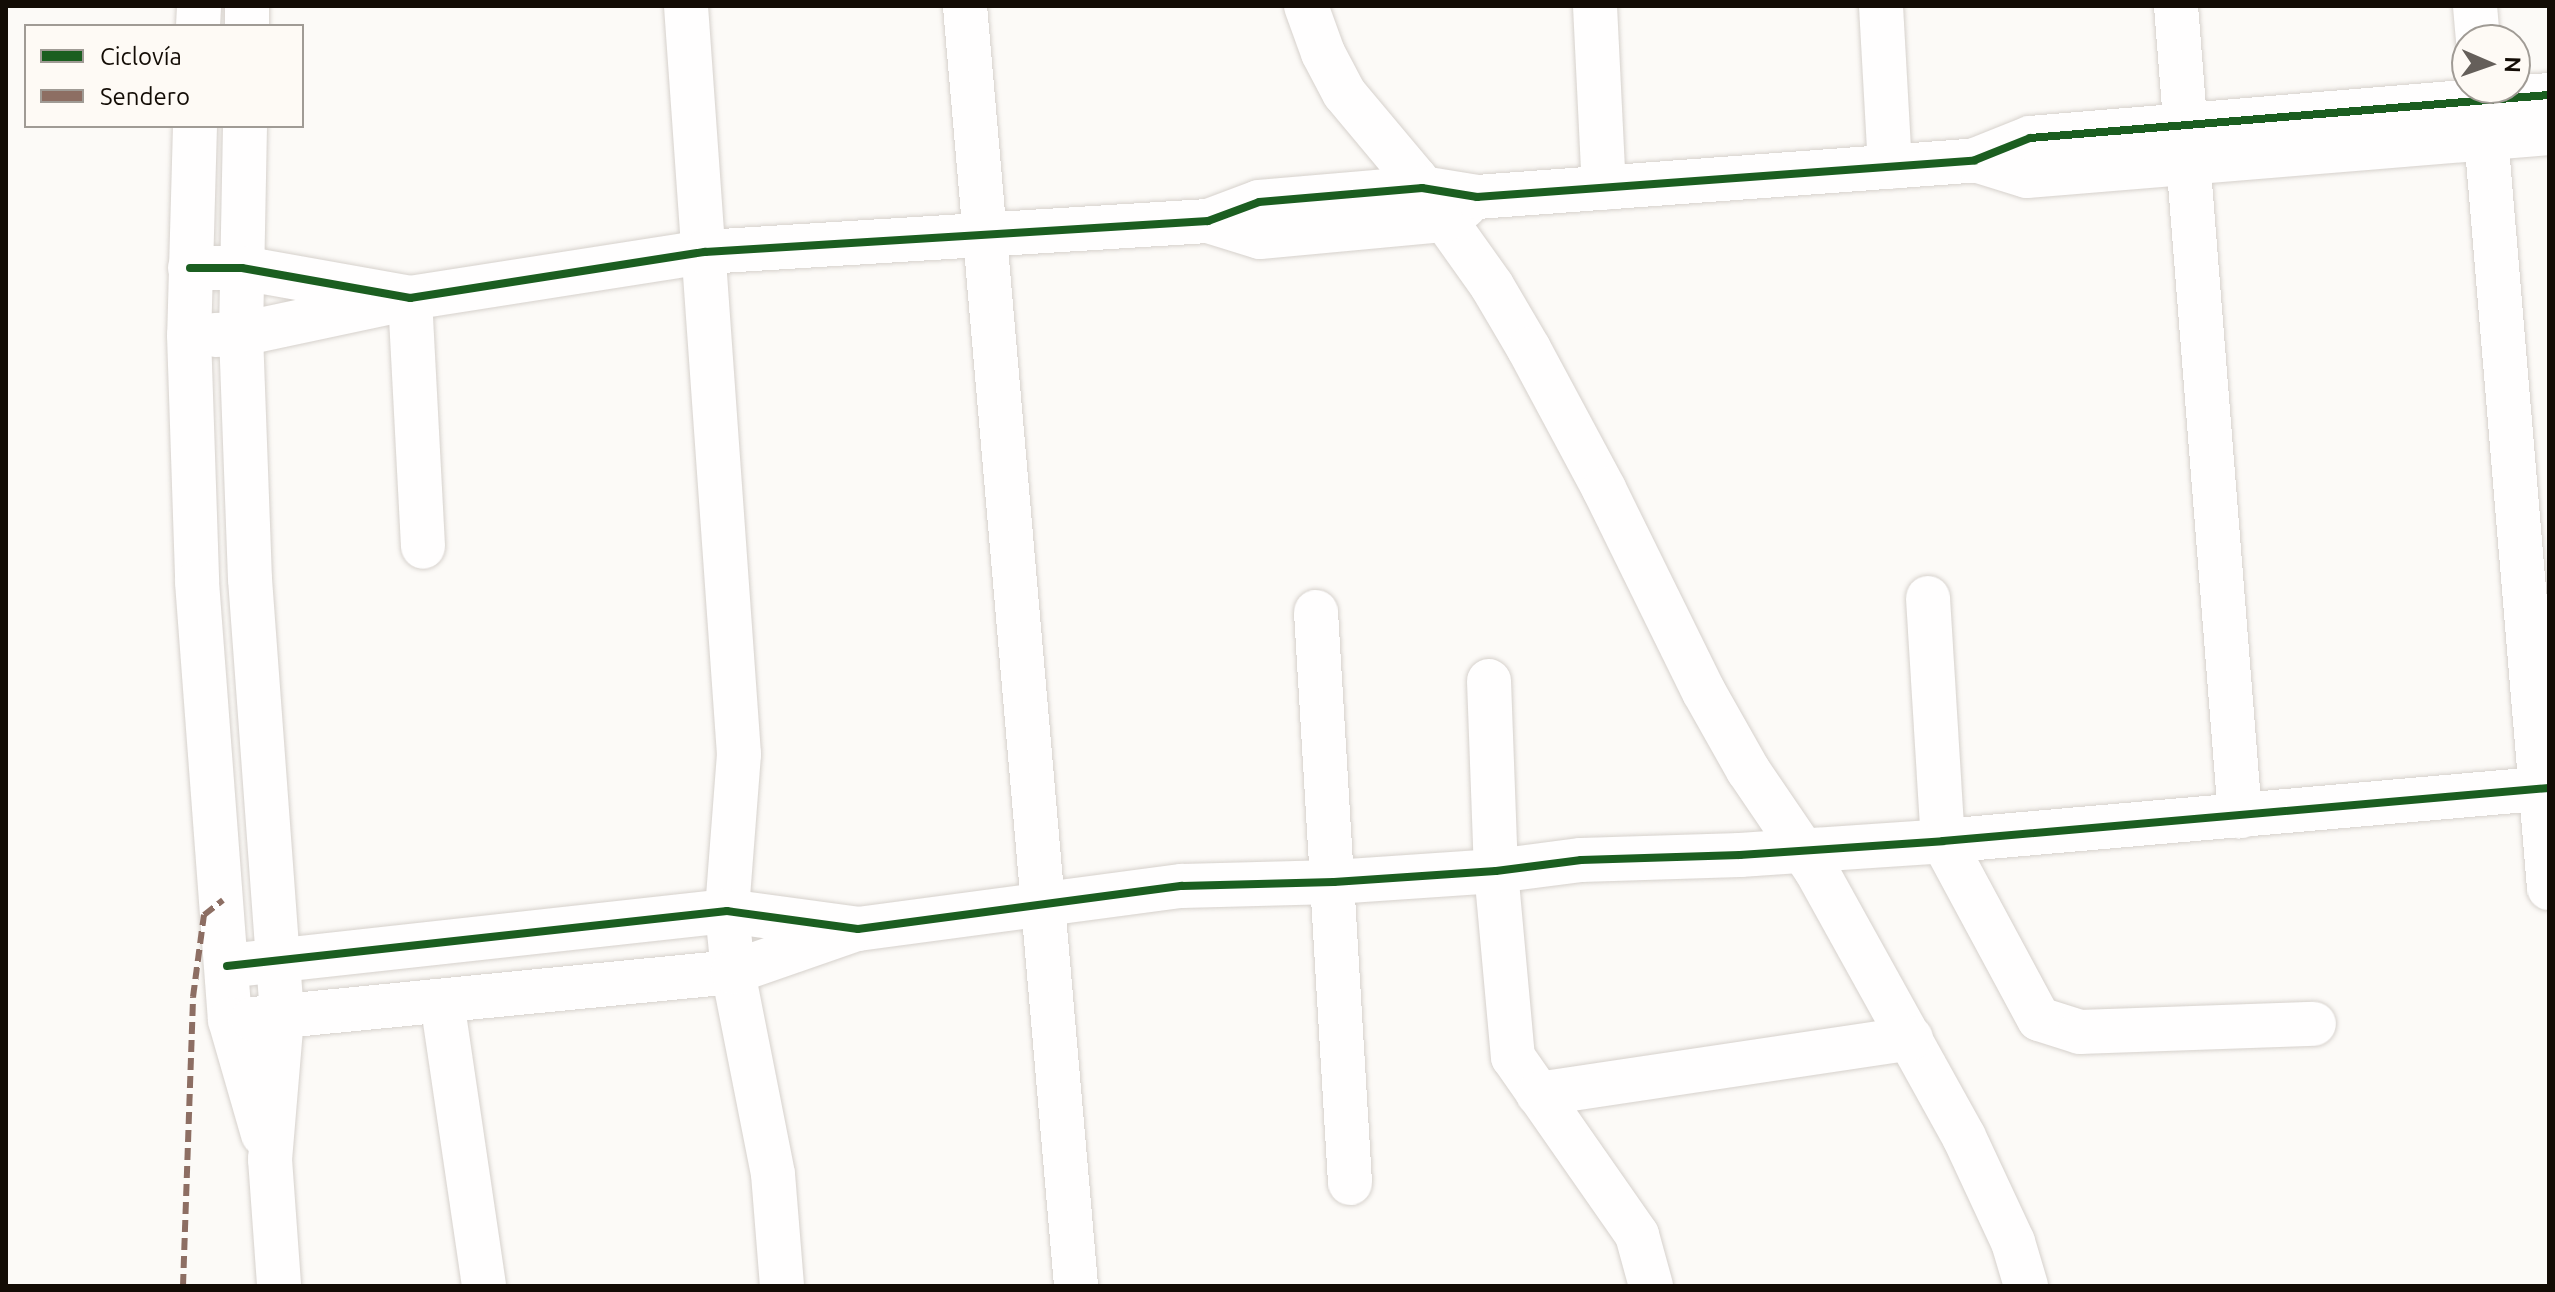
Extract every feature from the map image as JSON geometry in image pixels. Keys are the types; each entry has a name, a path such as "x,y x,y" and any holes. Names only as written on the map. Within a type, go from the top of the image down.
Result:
{"street":[{"path":"686,6 739,754 727,911 733,972 773,1174 782,1286"},
{"path":"965,6 1076,1286"},
{"path":"1306,6 1323,53 1344,93 1448,202 1604,489 1704,692 1748,770 1802,851 1911,1038 2013,1242 2026,1285"},
{"path":"1595,6 1604,188"},
{"path":"1881,6 1890,167"},
{"path":"2176,6 2240,816"},
{"path":"189,335 241,334 410,298 705,252 1208,221 1259,202 1448,202 1975,160 2030,138 2186,144 2483,109 2549,95"},
{"path":"2483,109 2549,133"},
{"path":"2483,109 2545,789 2549,888"},
{"path":"195,128 189,335 197,582 230,1020 270,1159"},
{"path":"245,128 241,334 250,579 282,1017 270,1159 279,1286"},
{"path":"190,268 242,268 410,298"},
{"path":"410,298 423,547"},
{"path":"197,582 250,579"},
{"path":"1928,598 1943,841 2039,1019 2080,1032 2314,1024"},
{"path":"1316,612 1350,1183"},
{"path":"1489,681 1496,871 1513,1057 1637,1235 1651,1286"},
{"path":"230,1020 733,972 858,929 1182,886 1334,882 1496,871 1581,860 1802,851 1943,841 2545,789"},
{"path":"227,966 727,911 858,929"},
{"path":"442,1001 484,1286"},
{"path":"1538,1094 1911,1038"}],"marked path":[{"path":"183,1286 193,997 204,915 223,900"}],"cycle path":[{"path":"190,268 242,268 410,298 705,252 1208,221 1259,202 1422,188 1477,197 1975,160 2030,138 2549,95"},
{"path":"227,966 727,911 858,929 1182,886 1334,882 1496,871 1581,860 1740,855 1943,841 2549,788"}]}
